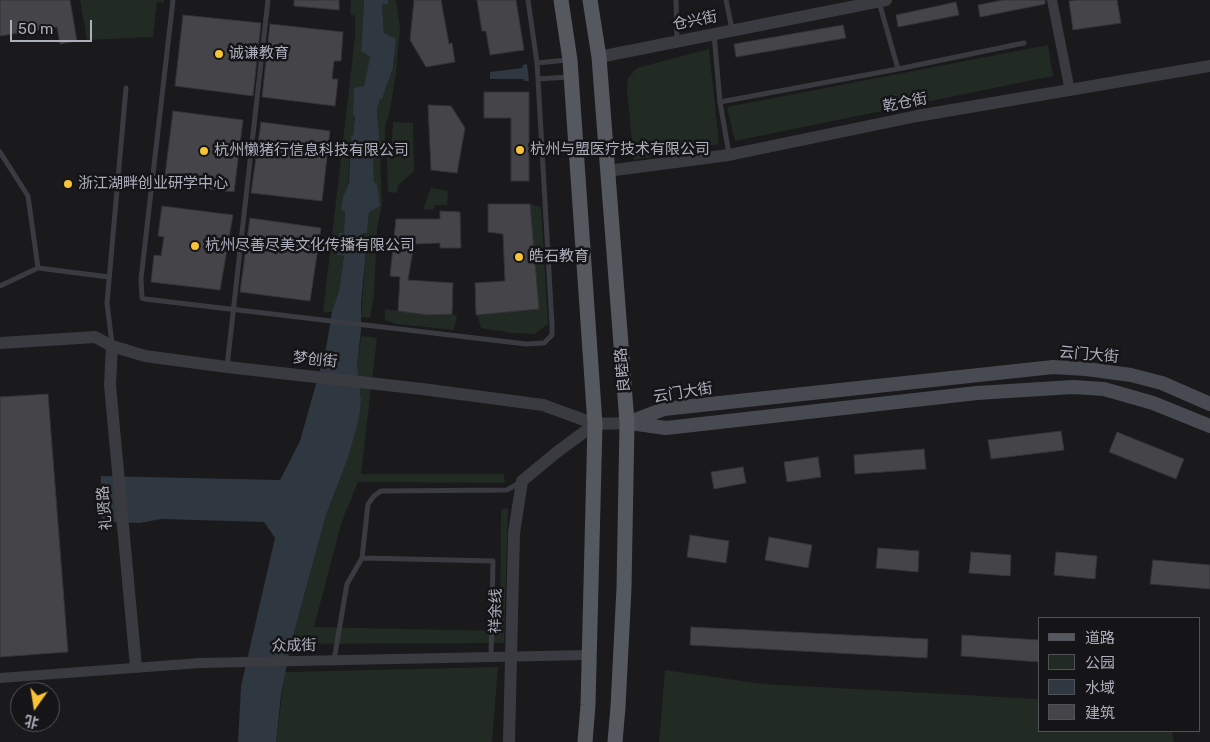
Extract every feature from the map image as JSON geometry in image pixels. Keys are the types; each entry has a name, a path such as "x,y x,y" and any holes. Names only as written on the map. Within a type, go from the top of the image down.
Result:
{"main road":[{"name":"良睦路","path":"561,0 570,60 595,424 588,705 585,742"},
{"name":"良睦路","path":"590,0 599,57 627,423 624,588 615,742"},
{"name":"云门大街","path":"627,423 664,409 1053,367 1131,375 1162,383 1210,404"},
{"name":"云门大街","path":"627,423 666,428 977,393 1073,387 1104,389 1153,403 1210,426"}],"street":[{"path":"1052,0 1070,91"},
{"name":"仓兴街","path":"599,57 882,1"},
{"name":"乾仓街","path":"607,171 729,155 917,116 1210,66"},
{"name":"梦创街","path":"0,344 95,337 112,346 145,356 544,405 595,424 627,423"},
{"name":"礼贤路","path":"112,346 110,385 136,667"},
{"path":"522,481 556,452 595,424"},
{"name":"祥余线","path":"509,742 514,533 522,481"},
{"name":"众成街","path":"0,678 136,667 243,662 589,655"}],"lane":[{"path":"173,0 141,279 142,298 233,311 364,324 526,344 544,343 552,335 537,63 528,0"},
{"path":"227,367 268,0"},
{"path":"676,0 677,41"},
{"path":"726,0 732,30"},
{"path":"882,1 898,69"},
{"path":"714,34 720,102 729,155"},
{"path":"720,102 898,69 1024,43"},
{"path":"537,63 570,60"},
{"path":"538,79 571,76"},
{"path":"112,346 107,303 126,88"},
{"path":"0,152 28,196 38,268"},
{"path":"0,286 38,268 109,277"},
{"path":"334,661 346,584 362,558 368,504 374,496 381,491 507,490 522,481"},
{"path":"362,558 493,561 491,658"}],"green space":[{"path":"80,0 164,0 164,3 157,2 153,37 87,40"},
{"path":"351,0 364,0 361,51 370,57 364,86 354,89 355,115 353,136 351,137 348,183 343,197 342,210 345,210 344,233 340,233 337,255 344,256 339,291 332,312 323,313 355,37 355,16 350,14"},
{"path":"388,0 396,0 400,28 396,73 390,111 385,126 385,150 380,155 382,203 377,230 374,296 370,318 361,317 366,252 361,250 364,233 367,233 374,183 373,148 379,148 377,111 395,59 384,33 382,5 389,3"},
{"path":"1048,45 1053,76 735,141 727,107"},
{"path":"709,49 719,144 634,160 627,89 628,78 637,68"},
{"path":"393,122 413,123 414,171 398,185 397,193 388,192 387,158 391,153"},
{"path":"431,188 448,191 447,205 435,205 433,210 423,209"},
{"path":"530,204 541,207 548,324 535,334 512,333 481,328 477,315 539,309"},
{"path":"385,309 428,315 452,314 457,316 454,330 397,324 385,320"},
{"path":"361,336 377,338 361,474 504,474 505,483 358,482 342,521 314,627 500,631 501,509 508,508 504,643 291,644 326,515 348,458 361,400 357,364"},
{"path":"498,667 492,742 276,742 285,672"},
{"path":"665,670 763,684 1038,699 1038,732 1172,732 1174,742 659,742"}],"water":[{"path":"364,0 388,0 389,3 382,5 384,33 396,39 393,68 377,111 380,148 373,149 374,183 377,183 380,206 369,212 367,233 363,233 361,250 366,251 357,364 361,400 359,418 348,458 326,515 291,644 281,695 276,742 238,742 241,686 275,538 264,522 161,519 140,523 104,522 99,512 101,476 280,480 300,441 326,348 332,312 339,291 344,256 337,255 339,233 344,233 345,211 341,210 343,197 349,182 351,136 353,136 355,116 353,115 354,88 364,86 370,57 361,51"},
{"path":"527,64 529,81 524,81 523,79 490,79 490,72 522,68 523,65"}],"building":[{"path":"0,0 70,0 77,41 60,44 57,27 0,36"},
{"path":"294,0 339,0 339,10 294,6"},
{"path":"414,0 441,0 449,44 452,43 455,62 426,67 410,40"},
{"path":"477,0 516,0 524,50 490,55 486,31 482,31"},
{"path":"1003,0 1045,0 1045,4 980,17 978,5"},
{"path":"1117,0 1121,23 1073,30 1069,1"},
{"path":"956,2 959,15 898,27 896,15"},
{"name":"诚谦教育","path":"183,15 261,23 253,96 175,86"},
{"path":"270,24 343,32 341,61 334,61 332,79 338,79 335,106 262,97"},
{"path":"843,25 846,38 736,57 734,44"},
{"name":"杭州与盟医疗技术有限公司","path":"484,92 529,92 529,181 511,181 511,118 484,118"},
{"path":"428,105 451,106 465,128 457,173 431,170"},
{"name":"杭州懒猪行信息科技有限公司","path":"173,111 243,120 234,192 164,183"},
{"path":"261,122 330,131 322,201 251,193"},
{"name":"皓石教育","path":"488,204 530,204 539,309 476,315 475,283 505,281 503,234 488,232"},
{"name":"杭州尽善尽美文化传播有限公司","path":"162,206 233,215 220,290 151,282 154,255 161,256 164,237 158,236"},
{"path":"440,211 460,212 461,248 440,248 440,243 414,244 408,280 453,283 452,314 428,315 398,311 400,277 390,276 396,219 440,219"},
{"path":"250,218 321,228 310,301 240,292"},
{"path":"48,394 68,652 0,657 0,397"},
{"path":"1061,431 1064,450 991,459 988,440"},
{"path":"1117,432 1184,459 1176,479 1109,452"},
{"path":"924,449 926,469 855,474 854,455"},
{"path":"818,457 821,477 787,482 784,462"},
{"path":"743,467 746,483 714,489 711,472"},
{"path":"690,535 729,541 726,563 687,557"},
{"path":"769,537 812,545 808,568 765,560"},
{"path":"878,548 919,551 918,572 876,568"},
{"path":"971,552 1011,555 1010,576 969,573"},
{"path":"1056,552 1097,556 1095,579 1054,575"},
{"path":"1153,560 1210,565 1210,589 1150,584"},
{"path":"691,627 928,639 927,658 690,645"},
{"path":"962,635 1038,640 1038,662 961,656"}],"place":[{"name":"诚谦教育","path":"219,54"},
{"name":"杭州与盟医疗技术有限公司","path":"520,150"},
{"name":"杭州懒猪行信息科技有限公司","path":"204,151"},
{"name":"浙江湖畔创业研学中心","path":"68,184"},
{"name":"杭州尽善尽美文化传播有限公司","path":"195,246"},
{"name":"皓石教育","path":"519,257"}]}
